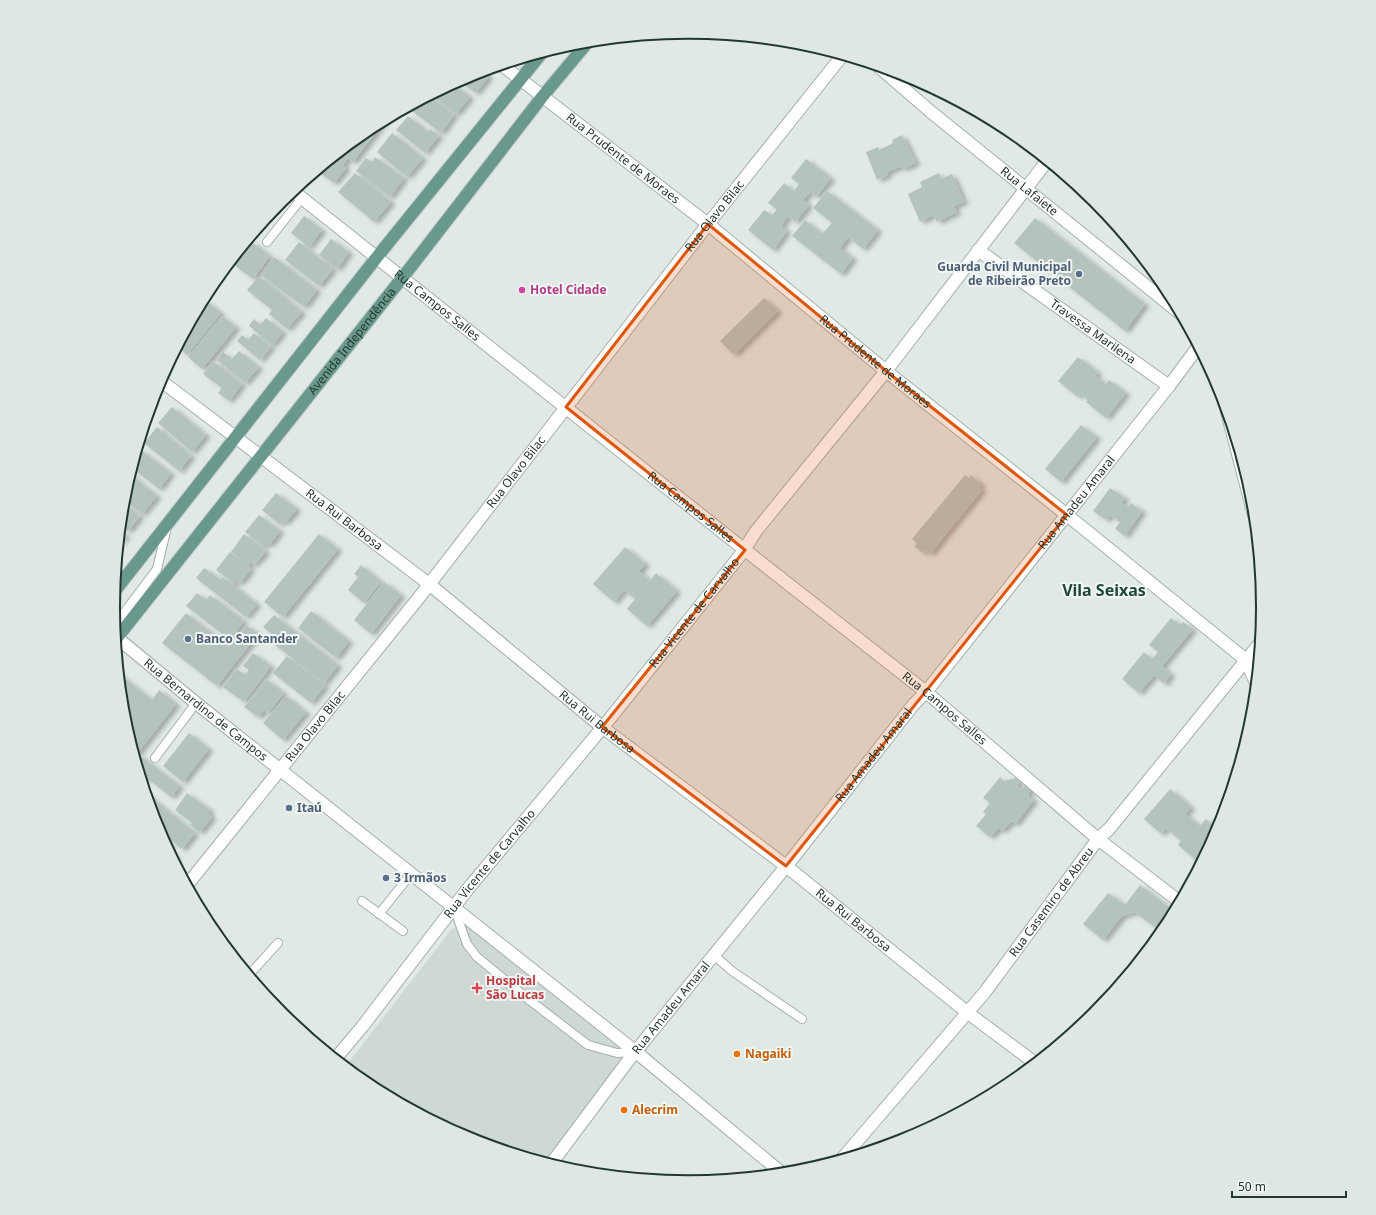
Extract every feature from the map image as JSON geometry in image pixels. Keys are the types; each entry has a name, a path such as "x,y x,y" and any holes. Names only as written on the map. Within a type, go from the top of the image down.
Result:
{"main road":[{"name":"Avenida Independência","path":"121,628 402,277 542,97 582,49"},
{"path":"121,584 377,257 536,59"}],"street":[{"name":"Rua Olavo Bilac","path":"190,881 428,584 708,224 839,59"},
{"name":"Rua Prudente de Moraes","path":"507,69 708,224 886,371 1246,660"},
{"name":"Rua Lafaiete","path":"889,76 1026,190 1168,304"},
{"name":"Rua Vicente de Carvalho","path":"338,1056 367,1021 454,908 745,550 756,532 779,502 886,371 1044,165"},
{"name":"Rua Campos Salles","path":"297,195 926,692 1098,839 1176,899"},
{"name":"Travessa Marilena","path":"978,250 1169,386"},
{"name":"Rua Amadeu Amaral","path":"554,1160 636,1052 914,704 926,692 1169,386 1195,351"},
{"name":"Rua Rui Barbosa","path":"166,384 234,438 428,584 602,727 786,866 968,1013 1032,1061"},
{"name":"Rua Bernardino de Campos","path":"121,638 196,703 636,1052 777,1169"},
{"name":"Rua Casemiro de Abreu","path":"847,1153 968,1013 1098,839 1109,829 1255,650"},
{"path":"1246,660 1253,675"}],"lane":[{"path":"267,242 296,196"},
{"path":"121,627 157,569 168,523"},
{"path":"155,758 196,703"},
{"path":"379,914 411,874"},
{"path":"362,901 403,931"},
{"path":"454,908 467,944 477,957 528,999 588,1045 617,1053 636,1052"},
{"path":"252,972 278,943"},
{"path":"714,955 732,971 802,1019"}],"highlighted area":[{"path":"708,224 886,371 1067,515 786,866 602,727 745,550 566,407"}],"shaded area":[{"name":"Hospital São Lucas","path":"461,924 467,924 623,1046 626,1056 549,1159 505,1146 470,1133 404,1100 348,1063 451,930"}],"building":[{"path":"489,76 476,93 464,85"},
{"path":"458,88 470,97 456,114 436,98"},
{"path":"434,100 454,115 441,133 412,111"},
{"path":"408,116 428,132 430,129 439,136 425,153 396,130"},
{"path":"375,133 353,162 348,158 343,165 346,168 334,183 321,174 342,156"},
{"path":"392,133 423,158 407,177 377,152"},
{"path":"902,135 916,163 903,169 902,166 887,172 888,175 877,180 866,152 878,147 879,150 893,143 892,140"},
{"path":"375,157 404,178 390,197 356,171 366,158 372,162"},
{"path":"806,159 831,178 816,197 810,192 803,200 809,205 795,222 788,216 781,226 787,231 773,250 748,230 764,210 772,215 777,209 768,203 784,183 794,191 799,184 791,178"},
{"path":"355,173 391,202 374,222 338,192"},
{"path":"939,173 941,179 952,174 964,202 954,206 957,212 937,222 933,215 920,222 908,194 922,187 920,182"},
{"path":"827,191 878,230 863,249 848,237 840,248 853,258 841,274 792,236 805,220 822,234 832,223 813,208"},
{"path":"304,216 322,230 309,247 291,233"},
{"name":"Guarda Civil Municipal de Ribeirão Preto","path":"1035,218 1145,304 1125,331 1014,243"},
{"path":"331,239 349,252 337,269 319,255"},
{"path":"299,242 333,269 319,286 285,260"},
{"path":"253,243 270,256 253,279 234,265"},
{"path":"274,257 317,290 304,307 261,275"},
{"path":"259,276 302,312 287,329 269,314 272,310 247,290"},
{"path":"764,298 778,311 734,355 720,341"},
{"path":"208,303 221,313 187,355 181,350"},
{"path":"222,316 236,327 202,369 188,357"},
{"path":"266,318 283,332 272,345 249,326 254,319 260,325"},
{"path":"254,333 271,347 260,360 237,341 242,335 248,340"},
{"path":"239,351 259,367 245,383 217,360 223,352 232,359"},
{"path":"1078,357 1098,372 1095,376 1106,384 1109,380 1126,393 1106,418 1086,402 1088,400 1080,393 1078,397 1058,381"},
{"path":"213,361 242,384 229,401 218,393 222,388 203,374"},
{"path":"172,407 206,435 192,452 158,423"},
{"path":"1081,425 1097,437 1061,482 1045,469"},
{"path":"157,427 191,456 179,471 145,442"},
{"path":"142,451 171,473 159,489 136,471"},
{"path":"965,475 969,478 971,475 981,484 979,487 982,490 930,554 925,550 923,553 914,546 917,544 912,539"},
{"path":"135,478 157,496 142,514 129,504"},
{"path":"1110,488 1125,498 1121,503 1128,507 1131,503 1142,511 1125,536 1115,529 1120,522 1110,515 1106,520 1093,511"},
{"path":"276,493 297,509 285,523 282,521 279,524 262,510"},
{"path":"128,507 140,516 128,531 125,528"},
{"path":"259,515 280,531 269,545 266,543 263,546 245,532"},
{"path":"244,534 266,551 254,565 251,562 248,566 231,552"},
{"path":"319,534 338,549 283,617 264,602"},
{"path":"625,547 646,564 639,571 650,581 656,573 677,591 647,626 627,609 635,599 624,590 614,602 593,584"},
{"path":"230,552 251,569 240,583 236,580 234,584 216,570"},
{"path":"361,565 381,582 364,603 348,590 358,577 354,574"},
{"path":"204,568 221,580 223,577 257,604 246,617 196,578"},
{"path":"384,582 401,595 371,634 354,620"},
{"path":"197,593 206,600 210,595 244,621 230,640 186,606"},
{"path":"311,611 349,641 336,658 298,628"},
{"path":"186,613 229,647 246,625 258,634 217,686 162,643"},
{"path":"274,615 338,665 324,683 270,641 274,636 263,627"},
{"path":"1171,618 1180,625 1183,622 1193,629 1162,666 1171,674 1164,684 1154,675 1139,693 1122,679 1144,652 1152,659 1158,652 1149,645"},
{"path":"253,653 271,666 244,702 223,687 237,669 245,675 249,670 243,666"},
{"path":"287,656 325,686 311,703 273,673"},
{"path":"124,678 152,700 159,690 176,704 138,752 130,718"},
{"path":"266,679 284,693 268,713 264,710 258,717 244,707"},
{"path":"286,696 306,712 283,740 263,723"},
{"path":"189,733 209,749 183,782 163,766"},
{"path":"139,755 180,786 171,797 147,778"},
{"path":"1000,777 1004,781 1016,778 1019,781 1017,785 1021,789 1026,785 1030,788 1028,796 1034,800 1015,824 1012,821 1002,831 999,828 990,837 976,826 986,814 983,812 990,803 983,798"},
{"path":"1170,789 1191,807 1185,814 1200,826 1206,819 1213,825 1197,861 1178,845 1181,841 1166,828 1161,834 1144,819"},
{"path":"187,793 210,810 208,813 212,817 200,832 190,825 192,823 175,810"},
{"path":"153,799 195,833 182,849 169,839"},
{"path":"1140,885 1170,908 1157,929 1135,912 1122,916 1103,940 1083,924 1108,893 1125,905"}],"place":[{"name":"Guarda Civil Municipal de Ribeirão Preto","path":"1079,274"},
{"name":"Hotel Cidade","path":"522,290"},
{"name":"Banco Santander","path":"188,639"},
{"name":"Itaú","path":"289,808"},
{"name":"3 Irmãos","path":"386,878"},
{"name":"Hospital São Lucas","path":"477,988"},
{"name":"Nagaiki","path":"737,1054"},
{"name":"Alecrim","path":"624,1110"}],"district":[{"name":"Vila Seixas","path":"1104,590"}]}
